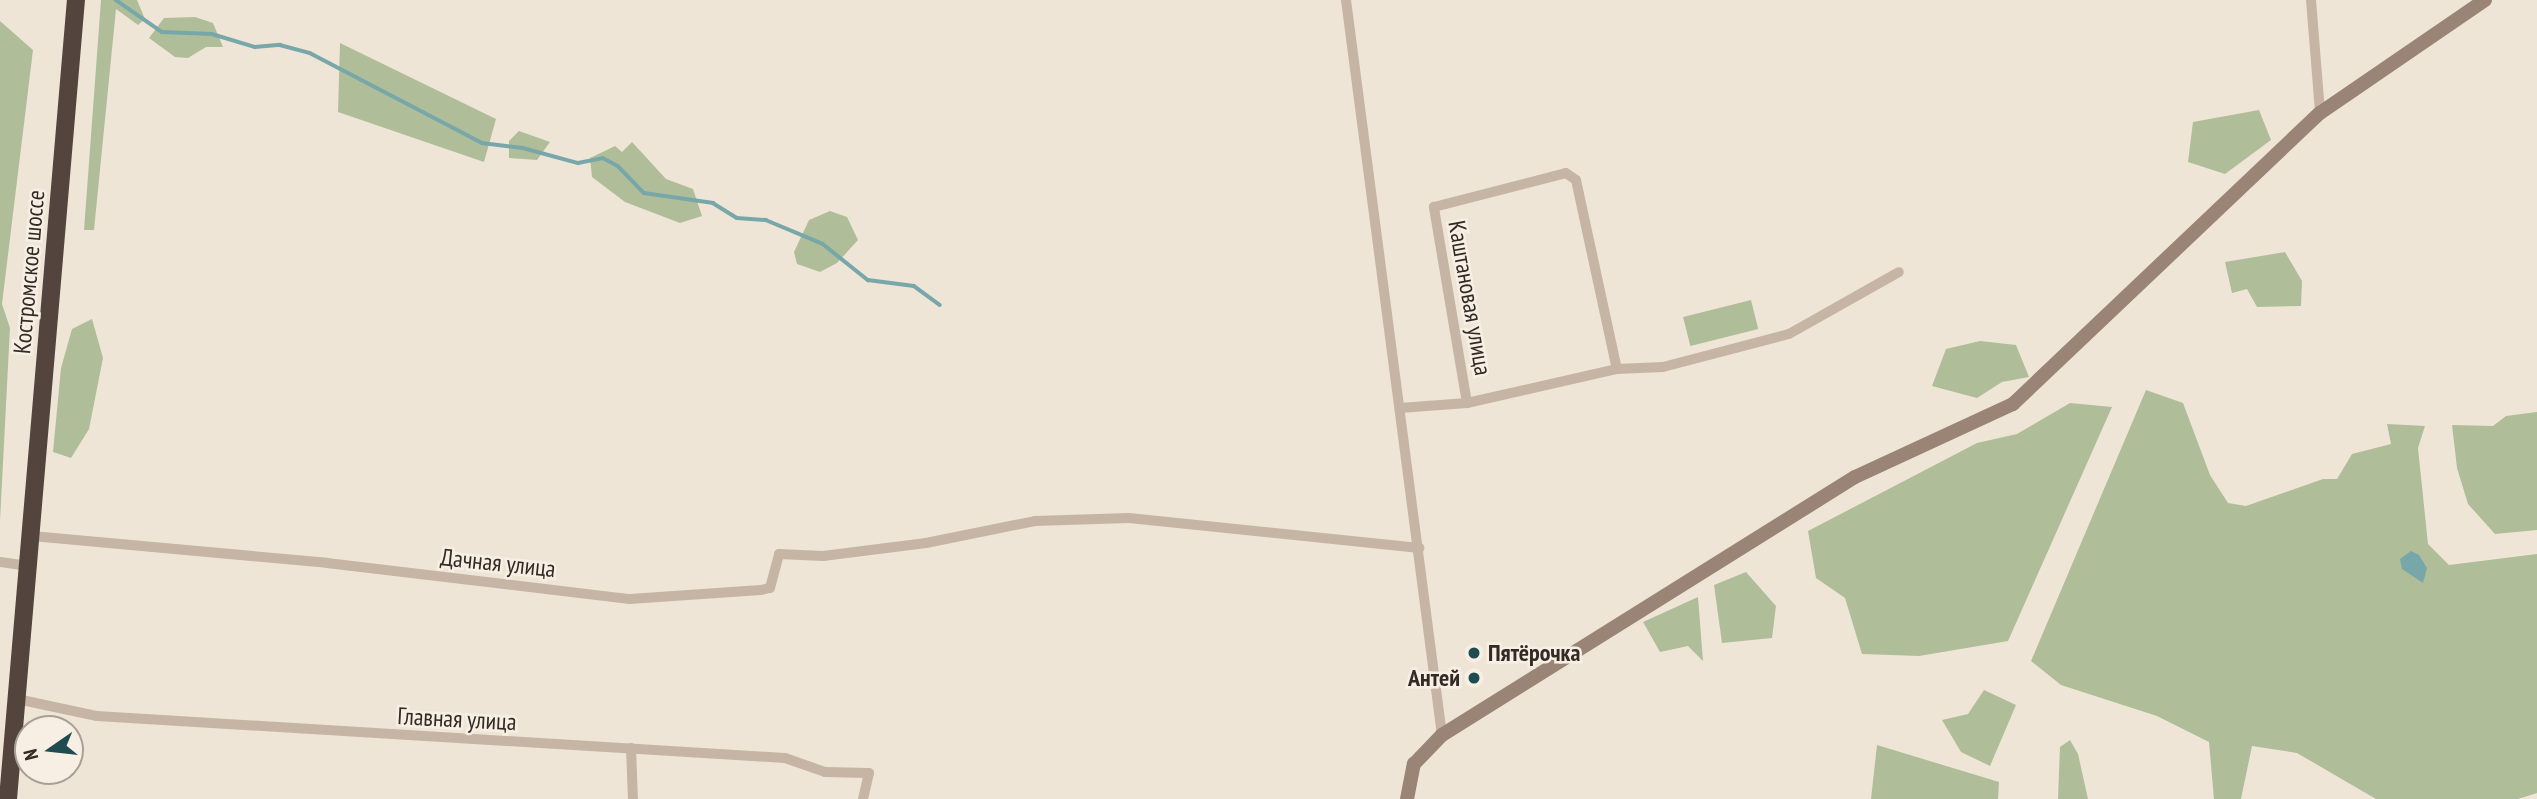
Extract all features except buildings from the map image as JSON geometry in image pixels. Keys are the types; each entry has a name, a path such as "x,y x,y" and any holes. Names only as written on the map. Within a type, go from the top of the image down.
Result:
{"highway":[{"name":"Костромское шоссе","path":"8,799 11,706 32,536 76,0"}],"street":[{"path":"1346,0 1442,735"},
{"path":"2311,0 2320,113"},
{"path":"1407,799 1414,764 1442,735 1703,575 1855,477 2013,404 2320,113 2485,0"},
{"name":"Каштановая улица","path":"1467,403 1434,207 1566,173 1576,180 1617,369"},
{"name":"Каштановая улица","path":"1400,408 1467,403 1617,369 1663,367 1789,334 1899,272"},
{"name":"Дачная улица","path":"32,536 327,563 630,599 770,588 779,554 822,556 935,542 1035,521 1129,518 1419,548"},
{"path":"0,562 29,566"},
{"name":"Главная улица","path":"11,706 97,716 434,740 785,758 825,772 869,773 863,799"},
{"path":"631,748 633,799"}],"green space":[{"path":"101,0 137,0 145,19 138,25 116,9 94,230 84,230"},
{"path":"195,17 213,23 223,47 206,47 188,58 175,57 149,38 164,18"},
{"path":"0,21 33,50 2,304 10,328 0,521"},
{"path":"340,43 496,119 484,162 338,112"},
{"path":"2259,110 2271,140 2225,174 2188,162 2193,122"},
{"path":"519,131 550,142 537,160 509,158 509,141"},
{"path":"632,142 666,179 693,189 702,216 680,223 625,202 592,177 590,158 615,146 622,152"},
{"path":"830,211 847,217 858,240 837,263 820,272 797,264 794,252 809,220"},
{"path":"2285,252 2302,281 2301,306 2257,307 2247,289 2232,293 2225,262"},
{"path":"1751,300 1758,329 1690,346 1683,317"},
{"path":"92,319 103,358 89,429 71,458 53,452 61,368 72,329"},
{"path":"1980,341 2016,345 2029,377 2002,382 1977,398 1932,386 1946,349"},
{"path":"2146,390 2183,403 2210,475 2228,503 2246,506 2323,479 2337,479 2352,454 2391,444 2387,424 2425,426 2418,448 2428,544 2449,565 2537,554 2537,793 2518,799 2376,799 2297,753 2252,746 2241,799 2214,799 2209,742 2157,716 2061,685 2031,661"},
{"path":"2070,403 2112,407 2008,641 1919,656 1862,654 1845,598 1816,578 1808,531 1977,443 2017,434"},
{"path":"2537,412 2537,530 2495,534 2468,504 2457,468 2452,425 2493,426 2506,416"},
{"path":"1746,572 1776,606 1772,638 1722,643 1714,585"},
{"path":"1698,597 1703,661 1688,646 1660,652 1643,622"},
{"path":"1984,690 2016,705 1990,766 1961,752 1942,720 1968,714"},
{"path":"2070,740 2078,754 2088,799 2058,799 2060,747"},
{"path":"1877,745 1999,782 1998,799 1871,799"}],"water":[{"path":"2411,551 2419,555 2427,568 2423,583 2402,569 2400,559"}],"waterway":[{"path":"116,0 162,32 212,34 255,47 280,45 310,53 482,143 523,148 578,163 603,158 618,166 644,193 713,203 737,218 766,220 823,244 868,280 914,286 940,305"}],"place":[{"name":"Пятёрочка","path":"1474,653"},
{"name":"Антей","path":"1474,678"}]}
